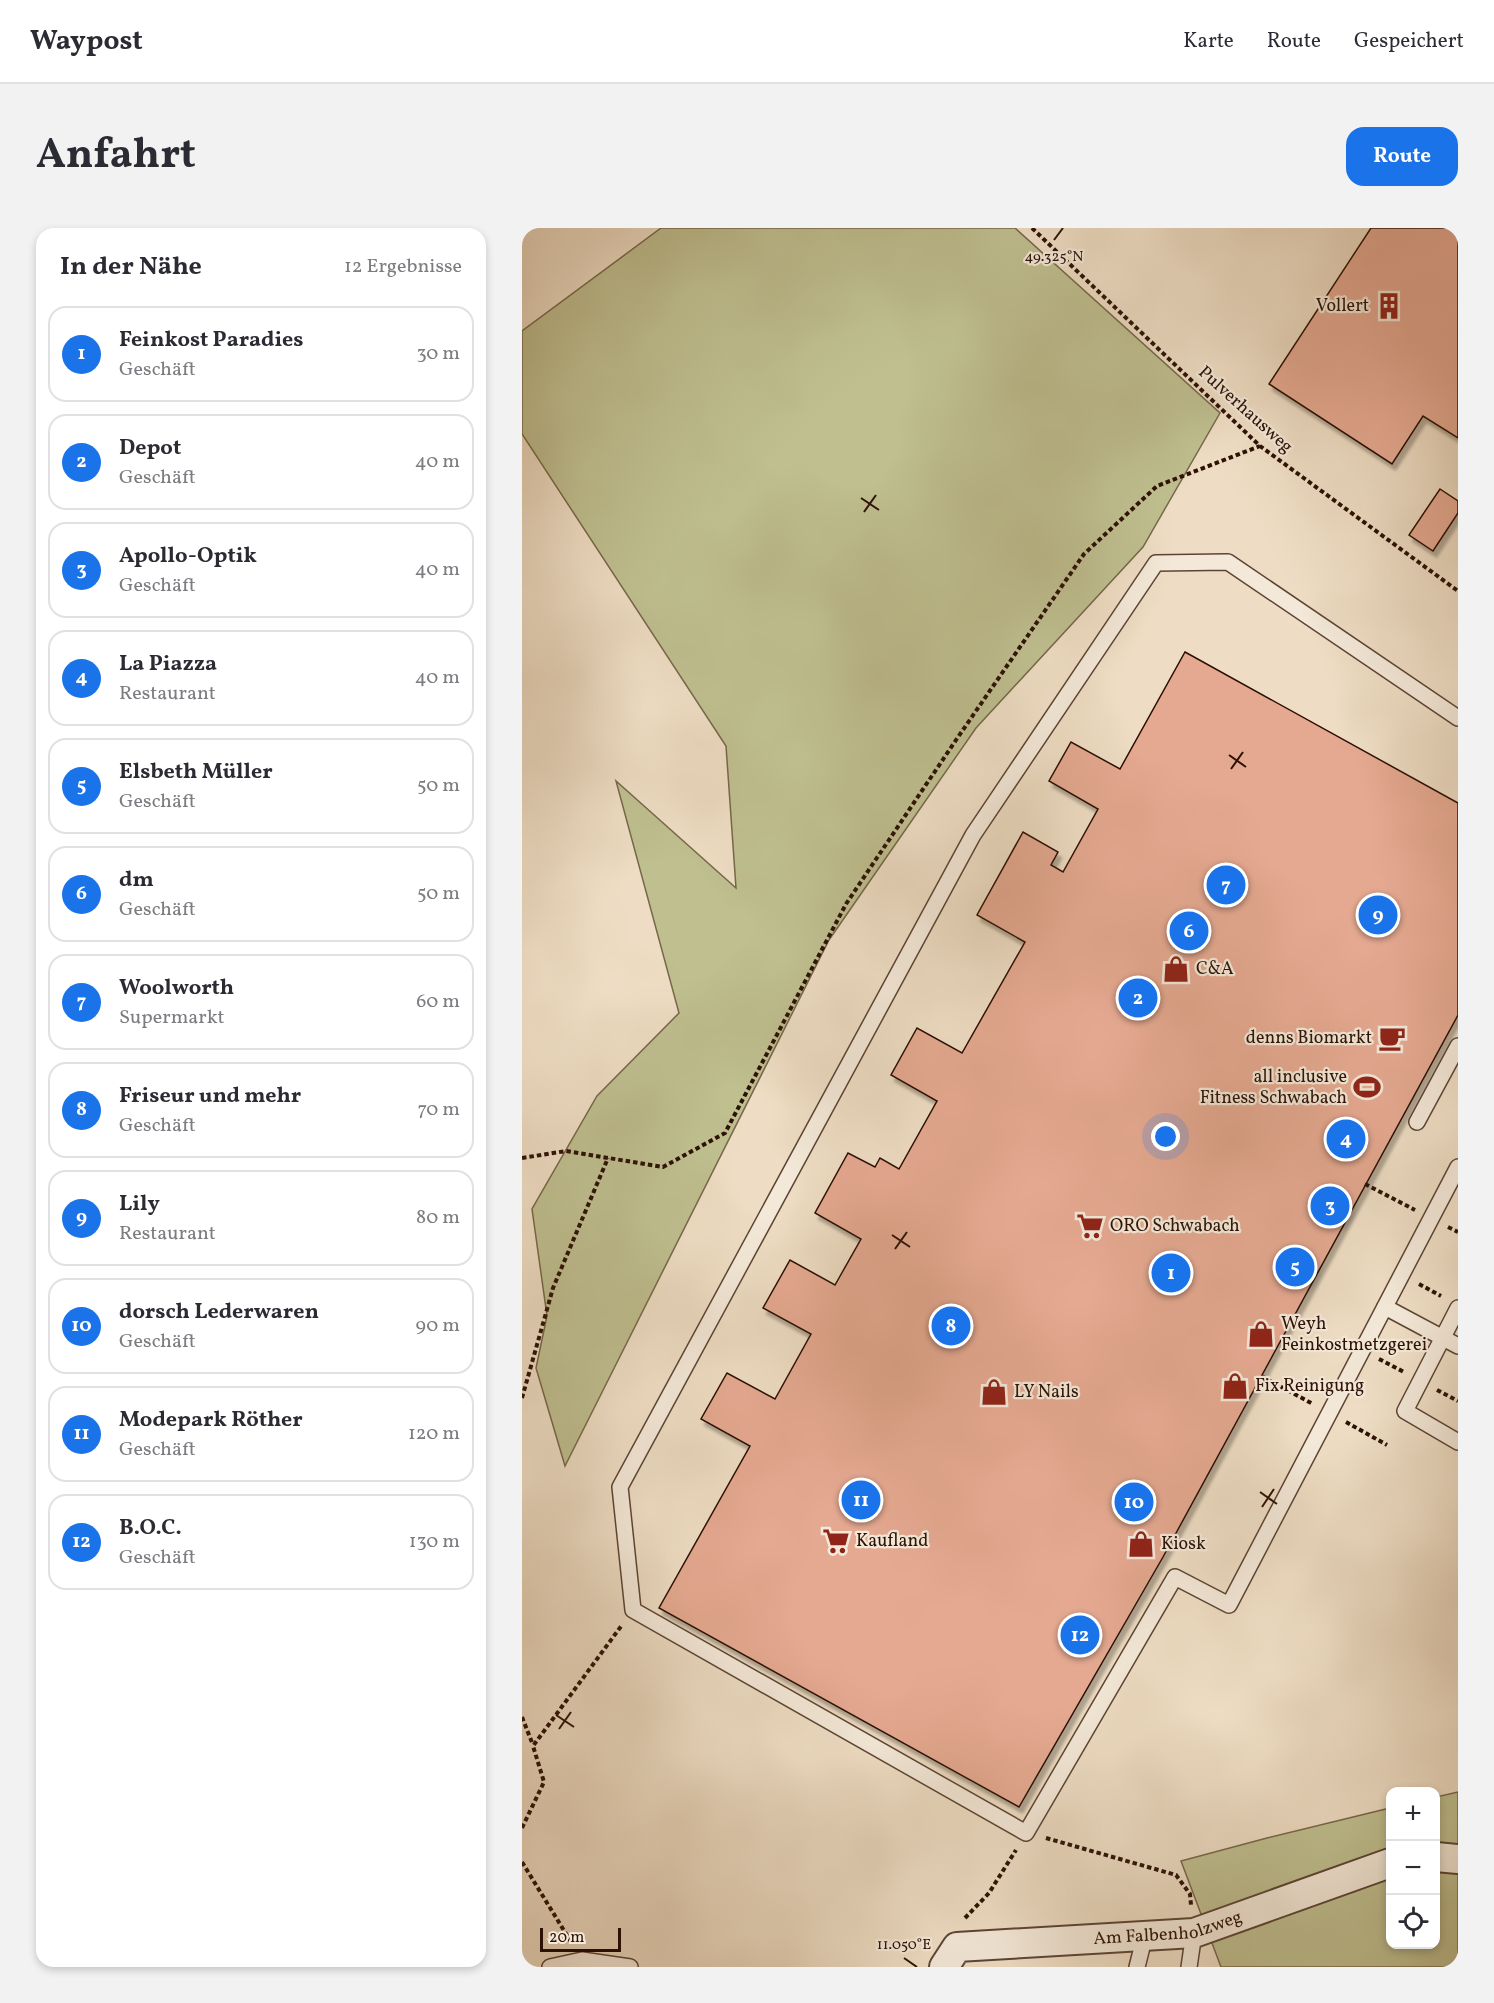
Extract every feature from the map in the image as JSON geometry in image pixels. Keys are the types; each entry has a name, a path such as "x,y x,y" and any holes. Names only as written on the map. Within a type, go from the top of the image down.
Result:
{"street":[{"path":"1440,1857 1458,1859"},
{"name":"Am Falbenholzweg","path":"951,1957 1145,1935 1194,1933 1386,1864"}],"lane":[{"path":"1458,718 1228,562 1156,563 973,835 620,1486 633,1610 1026,1833 1175,1577 1229,1605 1458,1167"},
{"path":"1417,1122 1458,1046"},
{"path":"1453,1304 1443,1338 1405,1412 1458,1442"},
{"path":"1385,1307 1458,1346"},
{"path":"1190,1967 1194,1933"},
{"path":"1137,1967 1145,1935"},
{"path":"550,1967 582,1960 630,1967"}],"path":[{"name":"Pulverhausweg","path":"1032,228 1260,446 1458,591"},
{"path":"522,1158 566,1151 663,1167 725,1133 846,904 1084,554 1157,486 1260,446"},
{"path":"522,1398 554,1288 608,1158"},
{"path":"1401,1275 1453,1304"},
{"path":"533,1746 633,1610"},
{"path":"522,1717 544,1782 522,1828"},
{"path":"951,1957 954,1930 989,1893 1026,1833 1176,1875 1190,1894 1194,1933"},
{"path":"522,1862 582,1960"}],"green space":[{"path":"661,228 1015,228 1220,413 1143,547 976,728 829,940 565,1466 536,1368 547,1316 532,1209 597,1096 679,1013 616,781 736,888 726,746 522,434 522,331"},
{"path":"1458,1792 1458,1967 1221,1967 1181,1861 1386,1809 1386,1949 1440,1949 1440,1796"}],"building":[{"name":"Vollert","path":"1371,228 1458,228 1458,438 1423,416 1392,464 1269,384"},
{"path":"1440,489 1458,501 1458,513 1433,551 1409,535"},
{"name":"ORO Schwabach","path":"1185,652 1458,803 1458,1015 1163,1557 1019,1807 659,1608 750,1446 701,1419 727,1373 775,1399 811,1334 763,1308 790,1260 835,1285 861,1239 815,1213 848,1153 875,1167 880,1158 899,1169 937,1101 891,1075 917,1028 962,1053 1025,942 977,915 1023,832 1058,852 1051,865 1063,872 1098,809 1049,781 1071,742 1120,769"}],"place":[{"name":"Vollert","path":"1389,306"},
{"name":"Woolworth","path":"1226,885"},
{"name":"Lily","path":"1378,915"},
{"name":"dm","path":"1189,931"},
{"name":"C&A","path":"1176,969"},
{"name":"Depot","path":"1138,998"},
{"name":"denns Biomarkt","path":"1392,1038"},
{"name":"all inclusive Fitness Schwabach","path":"1367,1087"},
{"name":"La Piazza","path":"1346,1139"},
{"name":"Apollo-Optik","path":"1330,1206"},
{"name":"ORO Schwabach","path":"1090,1226"},
{"name":"Elsbeth Müller","path":"1295,1267"},
{"name":"Feinkost Paradies","path":"1171,1273"},
{"name":"Friseur und mehr","path":"951,1326"},
{"name":"Weyh Feinkostmetzgerei","path":"1261,1334"},
{"name":"Fix Reinigung","path":"1235,1386"},
{"name":"LY Nails","path":"994,1392"},
{"name":"Modepark Röther","path":"861,1500"},
{"name":"dorsch Lederwaren","path":"1134,1502"},
{"name":"Kaufland","path":"836,1541"},
{"name":"Kiosk","path":"1141,1544"},
{"name":"B.O.C.","path":"1080,1635"}]}
